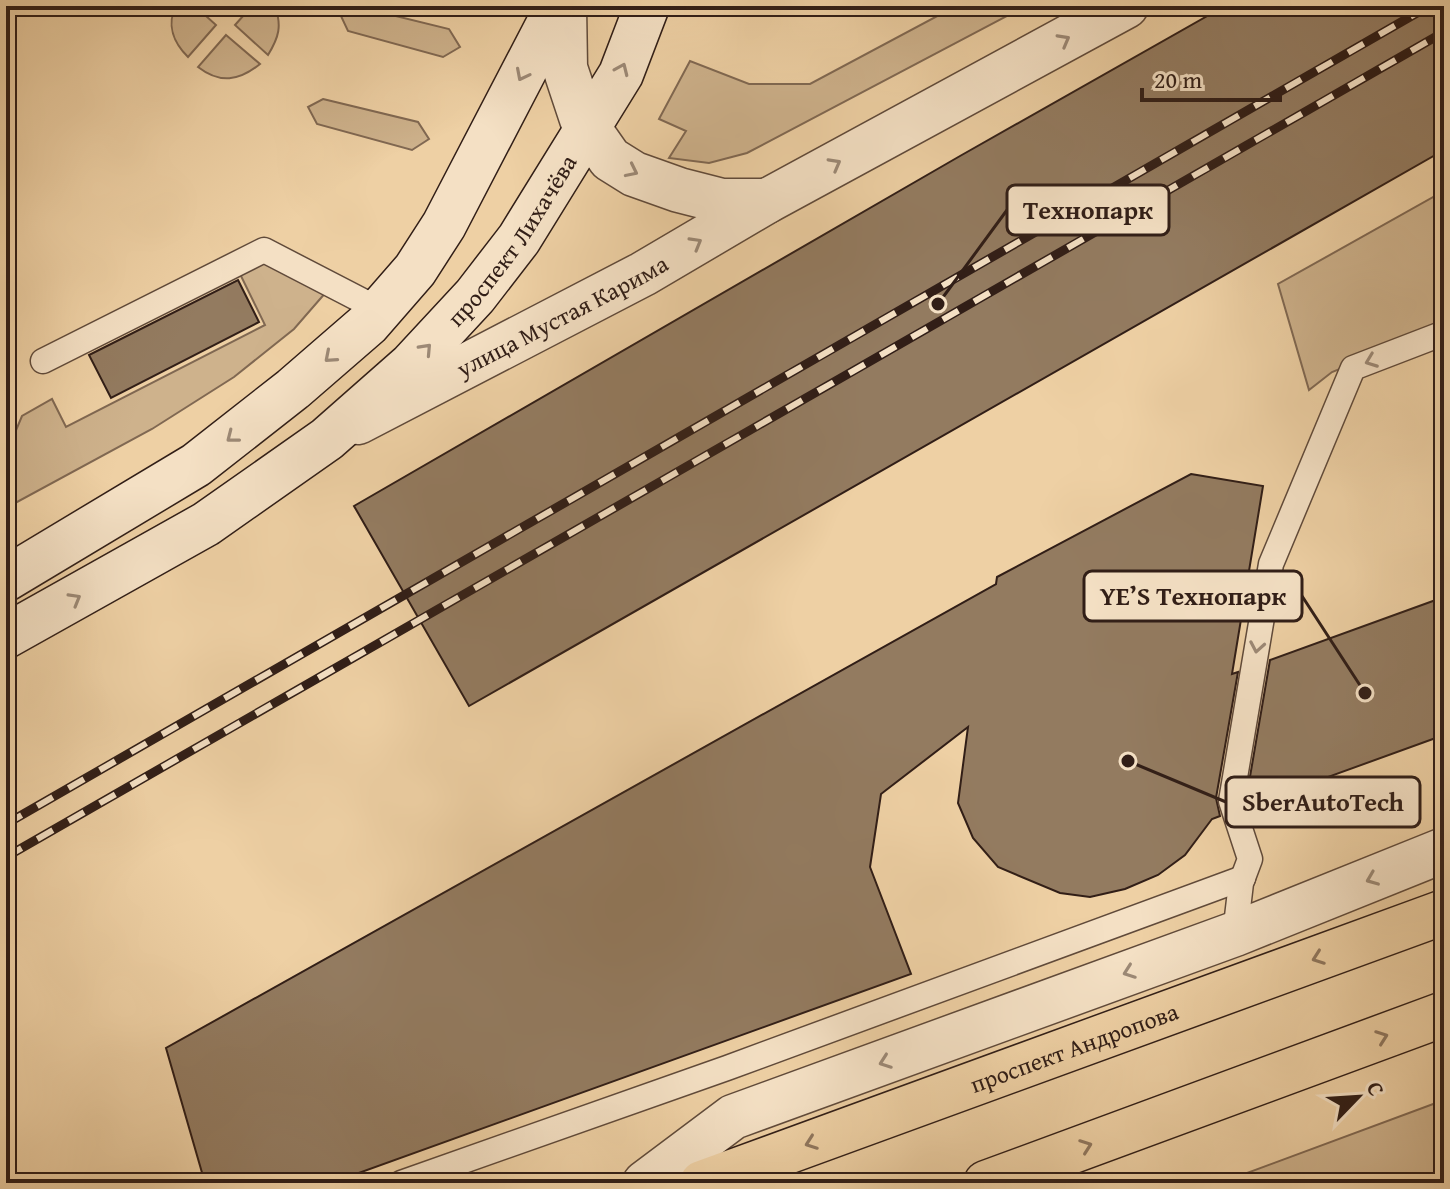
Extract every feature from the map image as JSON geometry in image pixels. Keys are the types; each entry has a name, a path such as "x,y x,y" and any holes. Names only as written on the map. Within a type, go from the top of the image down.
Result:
{"main road":[{"name":"проспект Андропова","path":"702,1183 1444,912"},
{"path":"986,1183 1444,1014"}],"street":[{"path":"561,6 565,68 582,119 610,159 634,174 679,190 722,201 767,201"},
{"path":"6,579 196,465 293,389 368,324 415,270 444,225 561,6"},
{"name":"проспект Лихачёва","path":"327,439 411,365 475,296 519,239 621,74 647,6"},
{"name":"улица Мустая Карима","path":"6,636 206,524 327,439 643,274 767,201 1126,6"},
{"path":"645,1183 733,1117 1235,934 1444,850"}],"lane":[{"path":"43,361 264,250 380,310"},
{"path":"1235,934 1243,878 1250,859 1231,801 1271,564 1353,368 1444,333"},
{"path":"401,1183 727,1068 1243,878"}],"shaded area":[{"path":"176,6 195,6 216,25 188,57 173,33 172,20"},
{"path":"252,6 275,6 278,31 268,55 235,25"},
{"path":"355,6 449,29 460,47 443,57 348,31 340,14"},
{"path":"956,6 1026,6 747,153 709,163 669,158 686,131 659,119 690,61 749,84 810,84"},
{"path":"226,35 260,64 245,74 229,78 214,76 198,67"},
{"path":"323,99 418,122 429,139 412,150 317,124 308,107"},
{"path":"1444,191 1444,327 1332,372 1309,390 1278,284"},
{"path":"265,262 327,291 294,329 234,377 152,429 6,508 6,454 22,416 52,399 66,427 265,325 240,274"},
{"path":"1444,1100 1444,1183 1220,1183"}],"building":[{"path":"1225,6 1444,6 1444,150 469,706 354,506"},
{"path":"238,280 259,322 111,398 89,355"},
{"path":"1191,474 1263,486 1232,674 1238,672 1216,798 1220,816 1212,819 1185,855 1158,875 1125,889 1090,897 1060,893 998,867 973,838 958,803 968,727 881,794 870,867 911,974 331,1183 205,1183 166,1048 996,584 997,577"},
{"path":"1444,597 1444,735 1248,806 1246,800 1270,660"}],"railway":[{"path":"6,824 1429,6"},
{"path":"6,857 1444,32"}],"place":[{"name":"Технопарк","path":"938,304"},
{"name":"YE’S Технопарк","path":"1365,693"},
{"name":"SberAutoTech","path":"1128,761"}]}
